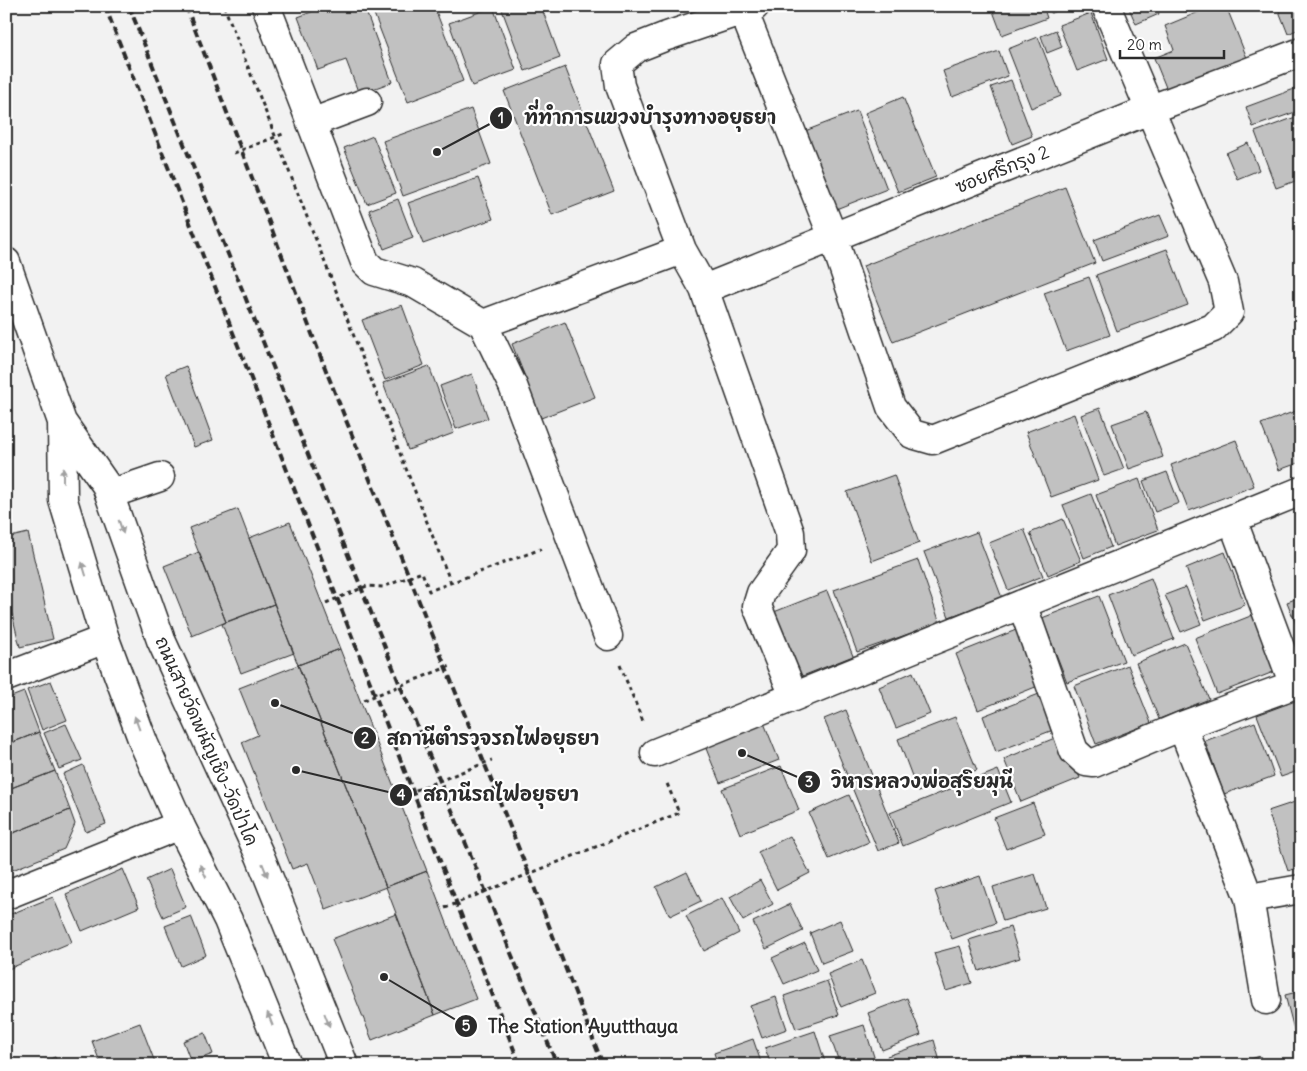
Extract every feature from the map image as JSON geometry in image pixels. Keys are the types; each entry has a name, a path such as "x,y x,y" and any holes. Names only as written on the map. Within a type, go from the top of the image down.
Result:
{"street":[{"path":"266,6 365,262 374,271 413,283 483,324 514,386 608,636"},
{"path":"794,696 756,606 761,593 791,552 790,534 704,289 682,250 620,86 617,64 636,48 749,8 833,237 891,407 912,434 933,440 1212,328 1229,312 1223,282 1106,6"},
{"name":"ซอยศรีกรุง 2","path":"704,289 1149,110 1301,52"},
{"path":"311,123 367,102"},
{"path":"483,324 682,250"},
{"name":"ถนนสายวัดพนัญเชิง-วัดป่าโค","path":"6,262 62,422 106,485 110,494 161,640 260,856 344,1065"},
{"name":"ถนนสายวัดพนัญเชิง-วัดป่าโค","path":"62,422 62,500 105,639 144,744 180,825 228,920 287,1065"},
{"path":"110,494 160,477"},
{"path":"655,753 1301,491"},
{"path":"1022,604 1074,751 1086,762 1094,763 1182,726 1298,684 1232,519"},
{"path":"6,677 105,639"},
{"path":"1182,726 1249,898 1266,1000"},
{"path":"6,895 180,825"},
{"path":"1249,898 1301,889"}],"path":[{"path":"224,6 451,583"},
{"path":"234,153 311,123"},
{"path":"326,603 367,586 384,587 401,582 422,572 429,591 570,537"},
{"path":"364,700 453,665"},
{"path":"445,908 679,813 627,684"},
{"path":"401,796 492,760"}],"building":[{"path":"327,6 364,6 392,82 359,94 346,60 318,70 298,17"},
{"path":"371,6 434,6 463,81 408,102"},
{"path":"514,6 541,6 560,58 525,71 502,10"},
{"path":"991,6 1043,6 1047,18 1002,35"},
{"path":"1049,6 1068,6 1051,13"},
{"path":"1128,6 1156,6 1159,14 1136,24"},
{"path":"1213,6 1226,6 1247,58 1167,90 1154,58 1174,50 1165,26"},
{"path":"1277,6 1301,6 1301,28 1288,34"},
{"path":"493,7 516,70 472,86 449,23"},
{"path":"1091,13 1108,59 1077,71 1059,25"},
{"path":"1056,30 1062,47 1047,53 1041,36"},
{"path":"1038,37 1061,96 1031,108 1008,49"},
{"path":"999,51 1008,76 952,97 943,71"},
{"path":"565,67 614,191 552,215 504,91"},
{"path":"1011,80 1032,136 1012,144 991,87"},
{"path":"1297,88 1301,99 1301,110 1253,127 1246,107"},
{"path":"903,97 936,177 898,192 865,113"},
{"path":"471,109 491,164 403,196 383,141"},
{"path":"857,111 887,189 836,209 805,131"},
{"path":"1301,115 1301,179 1276,188 1255,132"},
{"path":"373,136 396,193 367,204 344,148"},
{"path":"1248,143 1259,170 1237,179 1226,153"},
{"path":"478,178 493,219 423,244 408,203"},
{"path":"1065,187 1095,263 893,342 863,266"},
{"path":"398,199 413,238 384,249 369,210"},
{"path":"1160,215 1169,236 1102,261 1094,240"},
{"path":"1167,249 1188,305 1117,331 1096,275"},
{"path":"1089,277 1110,335 1066,351 1044,293"},
{"path":"402,305 424,365 385,380 362,320"},
{"path":"565,322 595,397 541,418 512,344"},
{"path":"186,366 213,440 194,447 166,374"},
{"path":"429,366 454,433 408,450 383,383"},
{"path":"472,374 488,418 456,429 440,386"},
{"path":"1100,408 1124,469 1104,476 1081,415"},
{"path":"1301,409 1301,462 1279,470 1261,424"},
{"path":"1146,412 1163,457 1129,469 1112,424"},
{"path":"1074,414 1098,480 1051,497 1026,432"},
{"path":"1236,440 1254,486 1189,511 1171,465"},
{"path":"1167,472 1179,503 1155,512 1143,481"},
{"path":"894,475 919,543 872,561 847,492"},
{"path":"1139,479 1158,530 1115,546 1096,495"},
{"path":"1091,494 1111,547 1084,558 1063,505"},
{"path":"238,509 274,604 226,622 189,528"},
{"path":"1063,519 1081,561 1048,575 1030,533"},
{"path":"290,522 340,649 298,665 249,538"},
{"path":"1024,529 1043,576 1008,590 989,543"},
{"path":"977,532 1002,598 949,617 924,552"},
{"path":"28,533 53,639 20,647 6,590 6,538"},
{"path":"199,552 226,622 192,636 164,566"},
{"path":"1225,552 1245,605 1205,620 1186,568"},
{"path":"918,560 940,623 857,652 834,590"},
{"path":"1151,578 1174,639 1131,655 1108,595"},
{"path":"1186,587 1201,624 1181,632 1165,595"},
{"path":"827,591 853,656 800,677 774,612"},
{"path":"1099,596 1124,661 1067,682 1042,618"},
{"path":"1301,597 1301,637 1287,602"},
{"path":"274,604 294,653 241,673 222,624"},
{"path":"1253,615 1276,671 1217,694 1195,638"},
{"path":"1016,630 1038,686 978,710 956,654"},
{"path":"1185,643 1209,699 1159,719 1136,663"},
{"path":"340,649 427,871 386,887 298,665"},
{"path":"298,665 386,887 326,910 308,863 292,869 242,742 258,735 239,688"},
{"path":"1128,665 1151,723 1096,744 1074,686"},
{"path":"913,672 930,714 896,728 879,687"},
{"path":"51,681 67,720 42,730 27,690"},
{"path":"24,692 39,732 6,745 6,699"},
{"path":"1039,694 1053,730 996,752 983,716"},
{"path":"1301,699 1301,770 1281,777 1257,715"},
{"path":"846,710 899,843 878,851 824,719"},
{"path":"955,717 977,770 918,792 898,739"},
{"path":"1255,722 1274,776 1224,794 1205,741"},
{"path":"764,723 779,760 720,783 705,746"},
{"path":"66,724 82,760 59,769 44,733"},
{"path":"39,732 55,771 6,790 6,745"},
{"path":"1062,735 1080,778 1021,802 1004,759"},
{"path":"83,765 106,824 86,832 63,774"},
{"path":"781,766 799,810 740,834 722,789"},
{"path":"998,770 1011,802 903,846 890,813"},
{"path":"55,771 70,810 6,836 6,790"},
{"path":"849,795 869,842 829,859 809,813"},
{"path":"1301,800 1301,867 1288,871 1268,811"},
{"path":"1033,803 1045,834 1006,849 994,818"},
{"path":"70,810 75,824 64,849 10,871 6,862 6,836"},
{"path":"790,836 810,873 777,890 758,852"},
{"path":"123,869 139,907 82,931 66,894"},
{"path":"170,869 186,907 163,917 146,880"},
{"path":"427,871 476,999 435,1015 386,887"},
{"path":"687,872 701,901 670,916 656,887"},
{"path":"1035,874 1046,908 1003,921 993,887"},
{"path":"980,876 996,923 952,939 935,891"},
{"path":"760,880 773,904 743,921 730,897"},
{"path":"53,897 72,942 6,970 6,916"},
{"path":"722,898 739,933 704,951 686,916"},
{"path":"790,904 803,931 766,949 753,922"},
{"path":"396,914 435,1015 372,1040 332,939"},
{"path":"191,916 206,955 181,966 165,926"},
{"path":"840,920 853,951 822,963 810,933"},
{"path":"1010,927 1020,958 979,971 969,940"},
{"path":"805,943 817,970 784,984 772,958"},
{"path":"960,946 972,983 946,991 934,953"},
{"path":"862,960 875,993 841,1007 828,974"},
{"path":"827,981 839,1015 796,1029 784,996"},
{"path":"1301,991 1301,1039 1297,1041 1285,995"},
{"path":"776,997 787,1029 762,1038 750,1006"},
{"path":"907,998 921,1035 882,1050 868,1013"},
{"path":"140,1023 156,1065 101,1065 92,1041"},
{"path":"864,1025 875,1060 859,1065 840,1065 830,1036"},
{"path":"815,1031 826,1065 771,1065 765,1048"},
{"path":"205,1033 213,1054 191,1062 183,1041"},
{"path":"753,1039 762,1065 718,1065 714,1053"},
{"path":"934,1040 941,1065 889,1065 887,1056"},
{"path":"1260,1056 1263,1065 1232,1065"},
{"path":"55,1057 59,1065 35,1065"},
{"path":"1173,1059 1175,1065 1152,1065"}],"railway":[{"path":"105,6 520,1065"},
{"path":"129,6 400,685 557,1065"},
{"path":"186,6 327,373 529,874 603,1065"}],"place":[{"name":"ที่ทำการแขวงบำรุงทางอยุธยา","path":"437,152"},
{"name":"สถานีตำรวจรถไฟอยุธยา","path":"275,703"},
{"name":"วิหารหลวงพ่อสุริยมุนี","path":"742,753"},
{"name":"สถานีรถไฟอยุธยา","path":"296,770"},
{"name":"The Station Ayutthaya","path":"384,977"}]}
